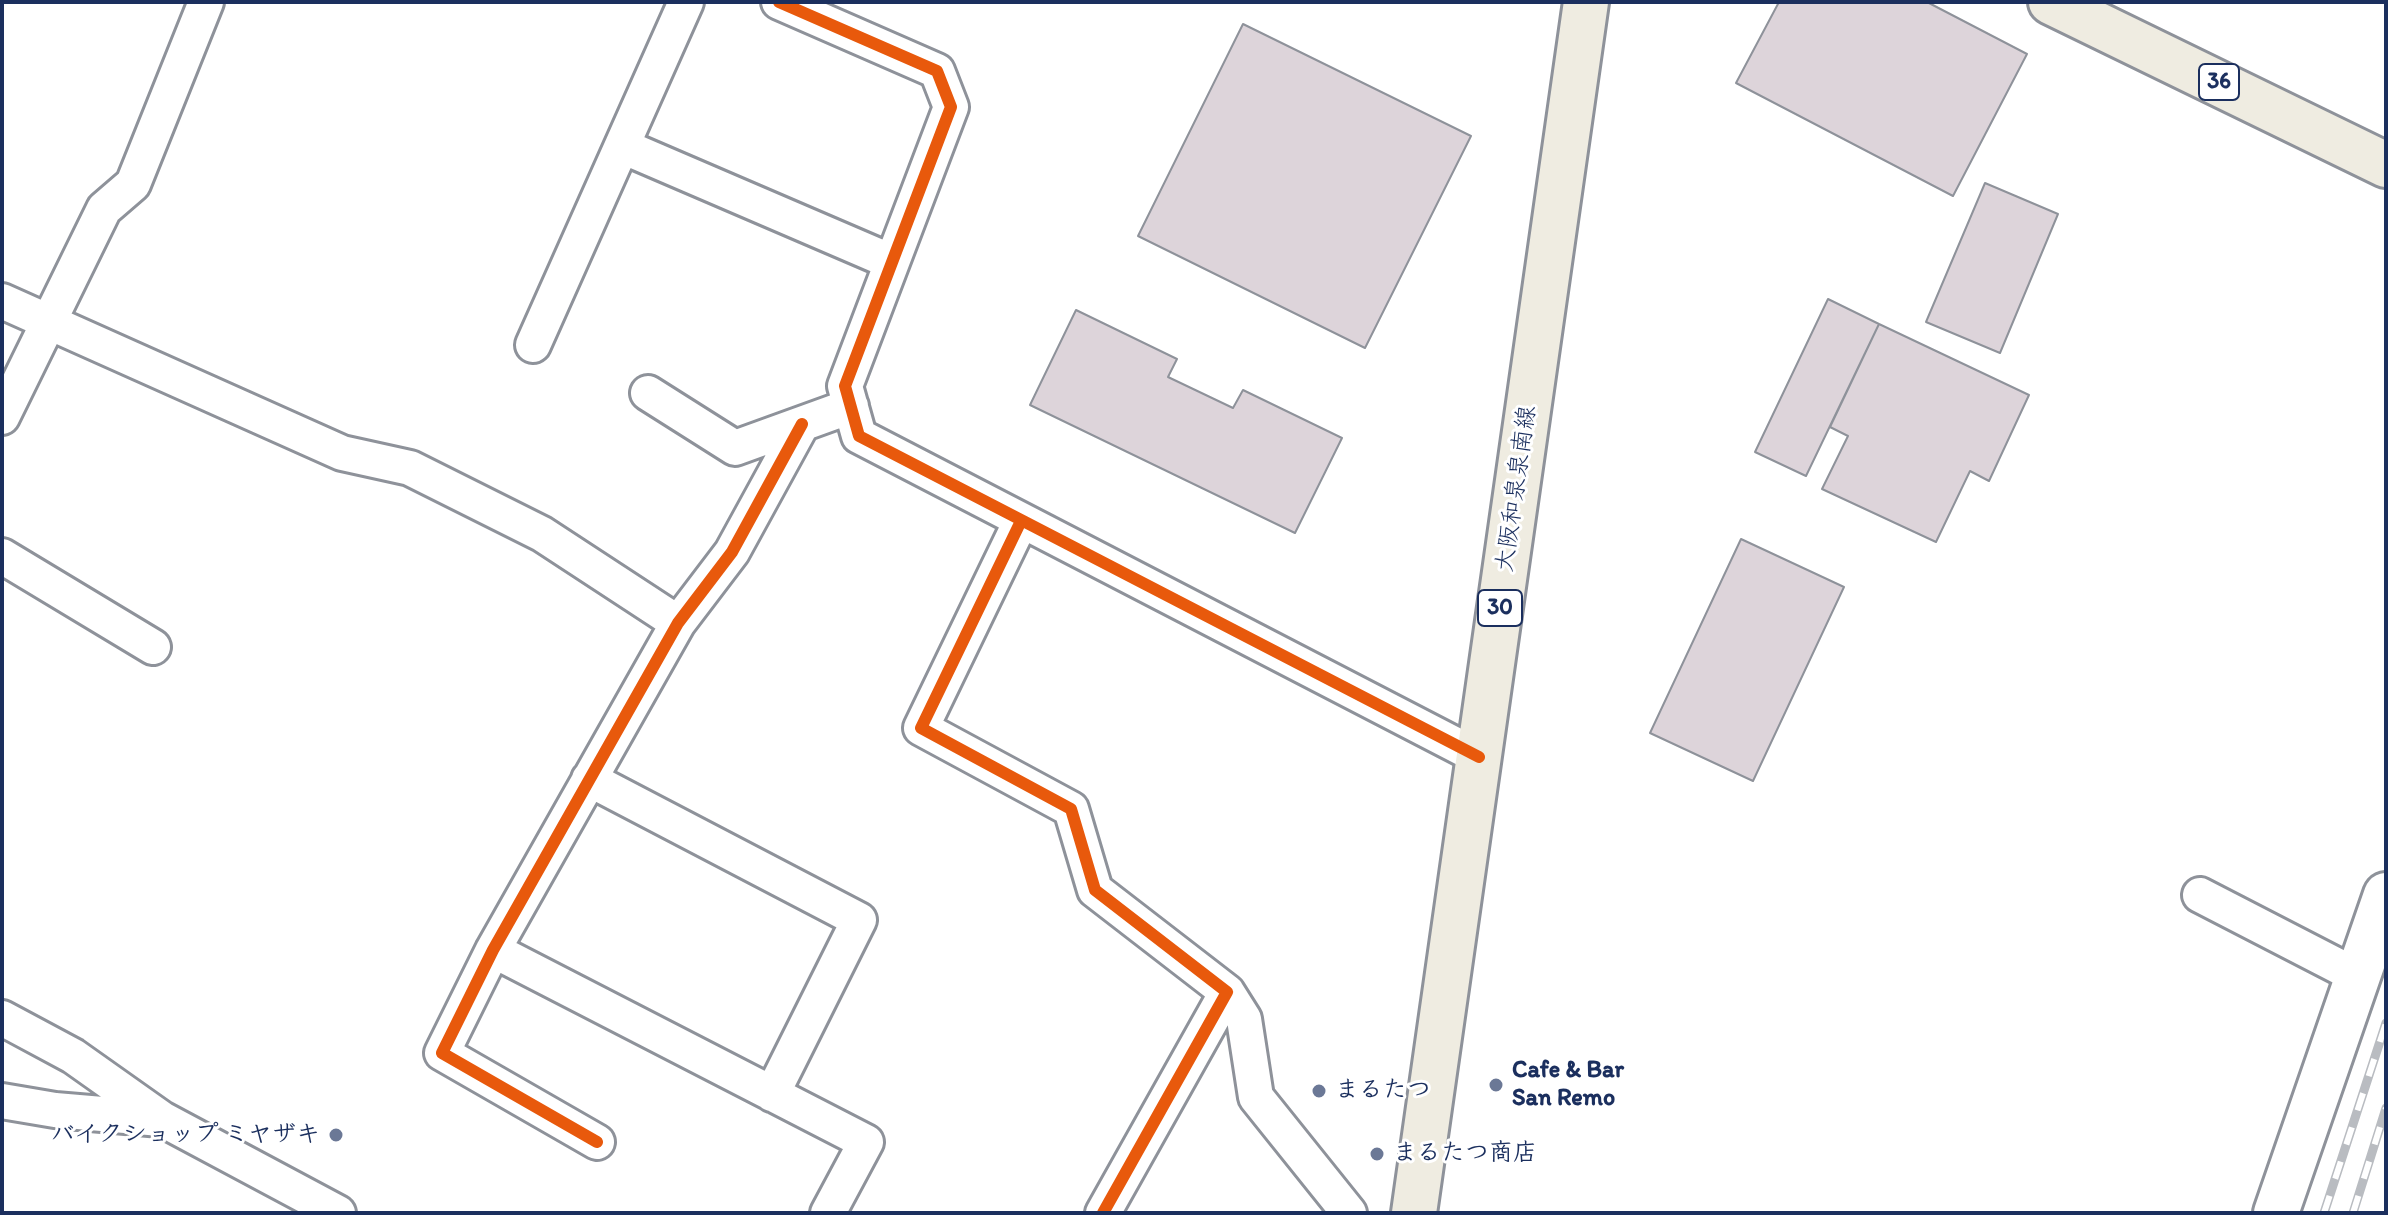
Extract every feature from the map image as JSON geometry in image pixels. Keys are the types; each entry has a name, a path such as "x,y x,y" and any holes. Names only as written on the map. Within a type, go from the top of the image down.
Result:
{"main road":[{"name":"大阪和泉泉南線","path":"1414,1213 1586,2"},
{"name":"36","path":"2079,7 2386,165"}],"street":[{"path":"2,417 104,209 133,184 206,2"},
{"path":"533,345 686,2"},
{"path":"779,2 937,71 951,107 845,386 859,436 1479,757"},
{"path":"622,146 892,262"},
{"path":"2,301 342,453 410,468 542,534 678,623"},
{"path":"648,393 735,448 851,406"},
{"path":"597,1142 442,1053 493,950 678,623 732,552 802,424"},
{"path":"1021,521 921,728 1071,809 1095,890 1227,992 1244,1019 1256,1097 1349,1213"},
{"path":"2,556 153,647"},
{"path":"589,779 859,920 772,1094"},
{"path":"2200,895 2359,977"},
{"path":"2276,1213 2386,895"},
{"path":"493,950 866,1142 828,1213"},
{"path":"1103,1213 1227,992"},
{"path":"2,1018 73,1056 162,1119 338,1213"},
{"path":"2,1101 55,1110 162,1119"}],"building":[{"path":"1779,2 1927,2 2027,54 1953,196 1736,83"},
{"path":"1243,24 1471,136 1365,348 1138,236"},
{"path":"1985,183 2058,214 2000,353 1926,322"},
{"path":"1828,299 1879,324 1806,476 1755,452"},
{"path":"1076,310 1177,359 1168,377 1233,408 1243,390 1342,438 1295,533 1030,405"},
{"path":"1879,324 2029,395 1989,481 1970,471 1936,542 1822,489 1848,436 1830,427"},
{"path":"1741,539 1844,587 1753,781 1650,733"}],"railway":[{"path":"2324,1213 2386,1023"},
{"path":"2353,1213 2386,1108"}],"cycle path":[{"path":"779,2 937,71 951,107 845,386 859,436 1479,757"},
{"path":"597,1142 442,1053 493,950 678,623 732,552 802,424"},
{"path":"1021,521 921,728 1071,809 1095,890 1227,992 1103,1213"}],"place":[{"name":"Cafe & Bar San Remo","path":"1496,1085"},
{"name":"まるたつ","path":"1319,1091"},
{"name":"バイクショップ ミヤザキ","path":"336,1135"},
{"name":"まるたつ商店","path":"1377,1154"}]}
